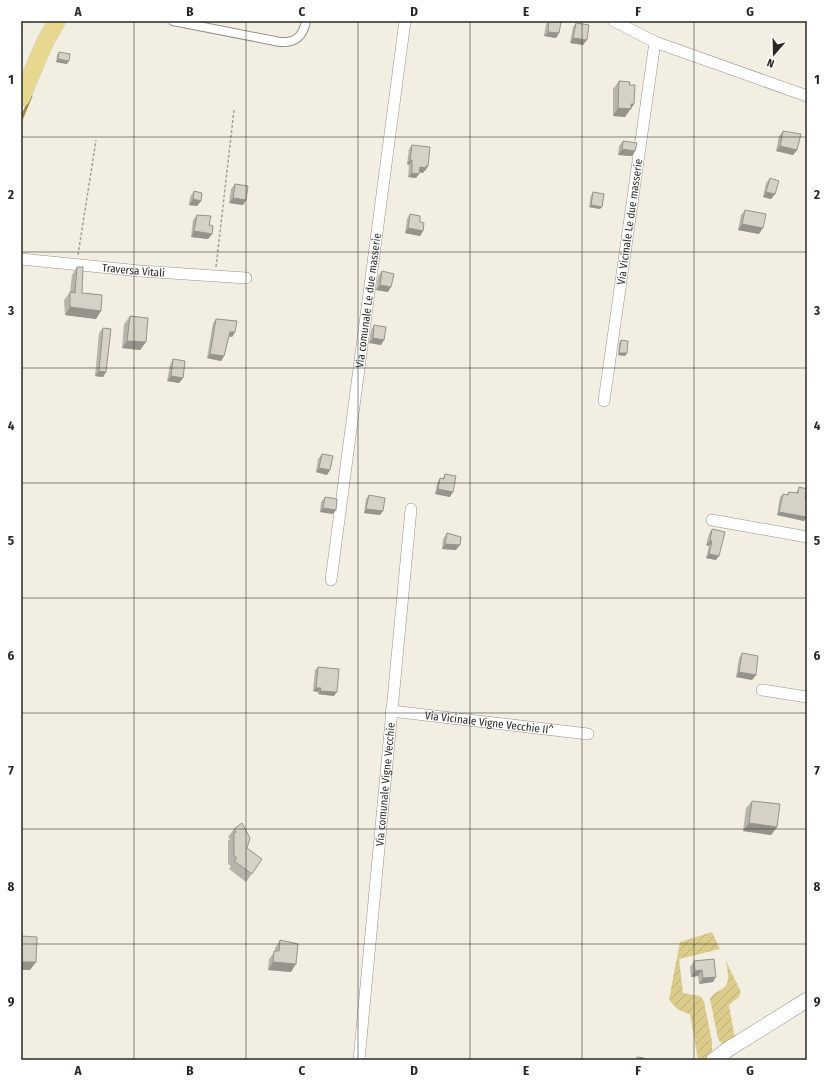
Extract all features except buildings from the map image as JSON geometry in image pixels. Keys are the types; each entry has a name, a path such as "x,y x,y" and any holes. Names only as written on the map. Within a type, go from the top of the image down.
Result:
{"main road":[{"path":"21,98 45,42 56,21"},
{"path":"714,1060 730,1048 807,1000"}],"street":[{"path":"173,21 280,42 291,42 299,37 304,30 306,21"},
{"name":"Via comunale Le due masserie","path":"331,580 405,21"},
{"path":"614,21 655,42 807,96"},
{"name":"Via Vicinale Le due masserie","path":"604,401 655,42"},
{"name":"Traversa Vitali","path":"21,259 246,278"},
{"name":"Via comunale Vigne Vecchie","path":"359,1060 411,509"},
{"path":"712,520 807,537"},
{"path":"762,690 807,697"},
{"name":"Via Vicinale Vigne Vecchie II^","path":"391,711 588,734"}],"path":[{"path":"215,276 234,110"},
{"path":"77,264 96,140"}],"shaded area":[{"path":"712,932 720,949 679,959 683,993 700,996 704,1001 712,1042 712,1054 703,1060 698,1060 690,1014 678,1009 669,999 680,942"},
{"path":"725,959 741,992 739,997 729,1005 735,1039 723,1045 718,1039 710,999 713,994 725,987 727,983 728,975"}],"waterway":[{"path":"21,120 31,96"}]}
